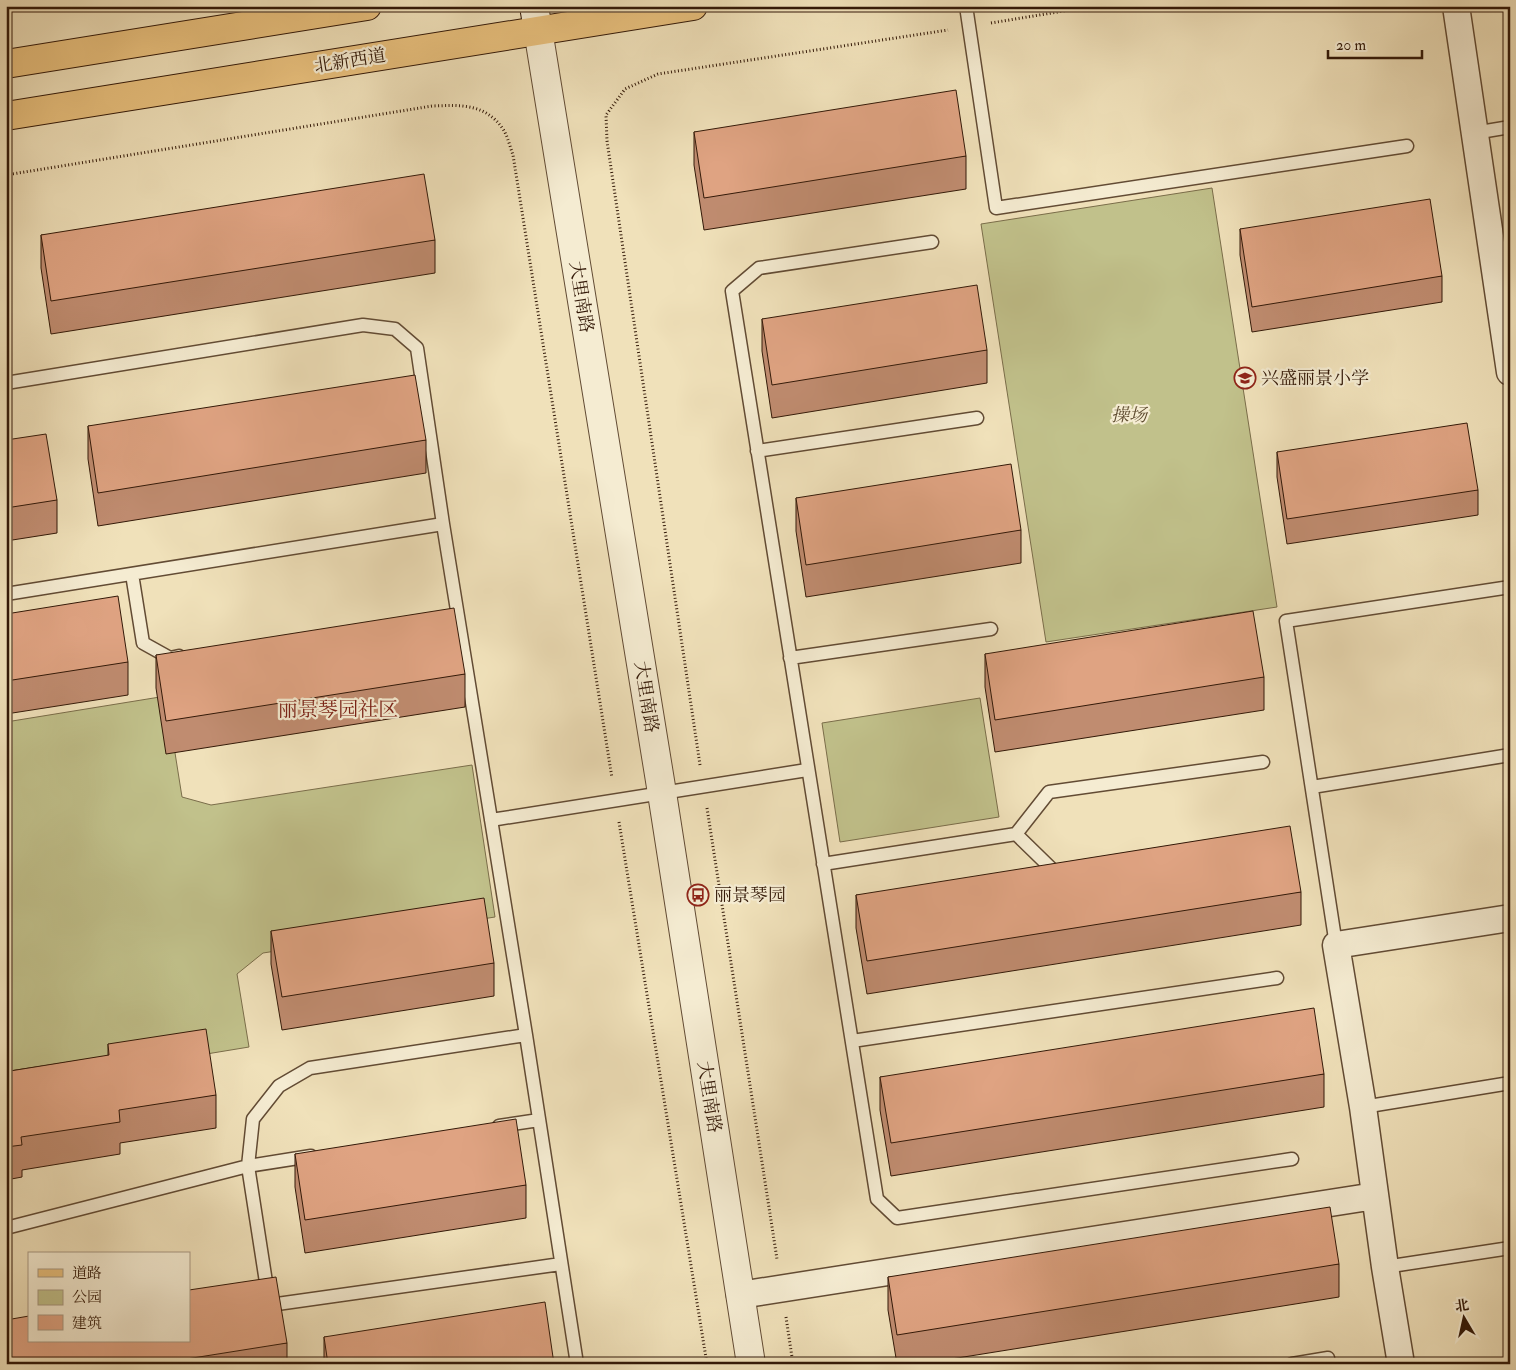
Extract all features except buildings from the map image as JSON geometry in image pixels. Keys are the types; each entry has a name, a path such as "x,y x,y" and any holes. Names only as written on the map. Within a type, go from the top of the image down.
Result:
{"main road":[{"path":"6,64 367,6"},
{"name":"北新西道","path":"6,116 540,14 693,6"}],"street":[{"path":"520,6 540,14"},
{"path":"1456,6 1474,133 1504,294 1510,372"},
{"name":"大里南路","path":"540,14 751,1364"},
{"path":"1401,1364 1385,1268 1364,1106 1336,945 1510,918"},
{"path":"740,1295 1375,1196"}],"lane":[{"path":"966,6 996,208 1407,146"},
{"path":"1474,133 1510,127"},
{"path":"932,242 759,268 732,291 756,451 877,1199 897,1218 1292,1159"},
{"path":"6,383 363,325 395,329 417,348 443,524 453,613 491,820 577,1364"},
{"path":"756,451 977,418"},
{"path":"6,594 443,524"},
{"path":"132,574 143,643 170,658 189,654"},
{"path":"1336,945 1286,621 1510,587"},
{"path":"790,658 991,629"},
{"path":"1312,786 1510,755"},
{"path":"823,864 1016,834 1049,792 1263,762"},
{"path":"491,820 808,770"},
{"path":"1016,834 1058,875 1067,874"},
{"path":"852,1041 1277,978"},
{"path":"526,1035 310,1068 279,1086 253,1119 248,1166 270,1309 561,1264"},
{"path":"1364,1106 1510,1083"},
{"path":"490,1128 539,1120"},
{"path":"6,1228 248,1166 325,1154"},
{"path":"1385,1268 1510,1248"},
{"path":"1292,1364 1328,1358"}],"path":[{"path":"6,9 21,6"},
{"path":"793,1364 607,140 606,115 625,89 658,74 1094,6"},
{"path":"6,175 432,106 463,105 489,113 504,130 513,155 707,1364"}],"green space":[{"name":"操场","path":"1212,188 1277,607 1046,642 981,224"},
{"path":"166,696 182,797 211,805 472,765 495,917 263,953 237,974 249,1047 6,1087 6,722"},
{"path":"980,698 999,817 840,842 822,723"}],"place":[{"name":"兴盛丽景小学","path":"1245,378"},
{"name":"丽景琴园","path":"698,895"}],"district":[{"name":"丽景琴园社区","path":"338,709"}]}
